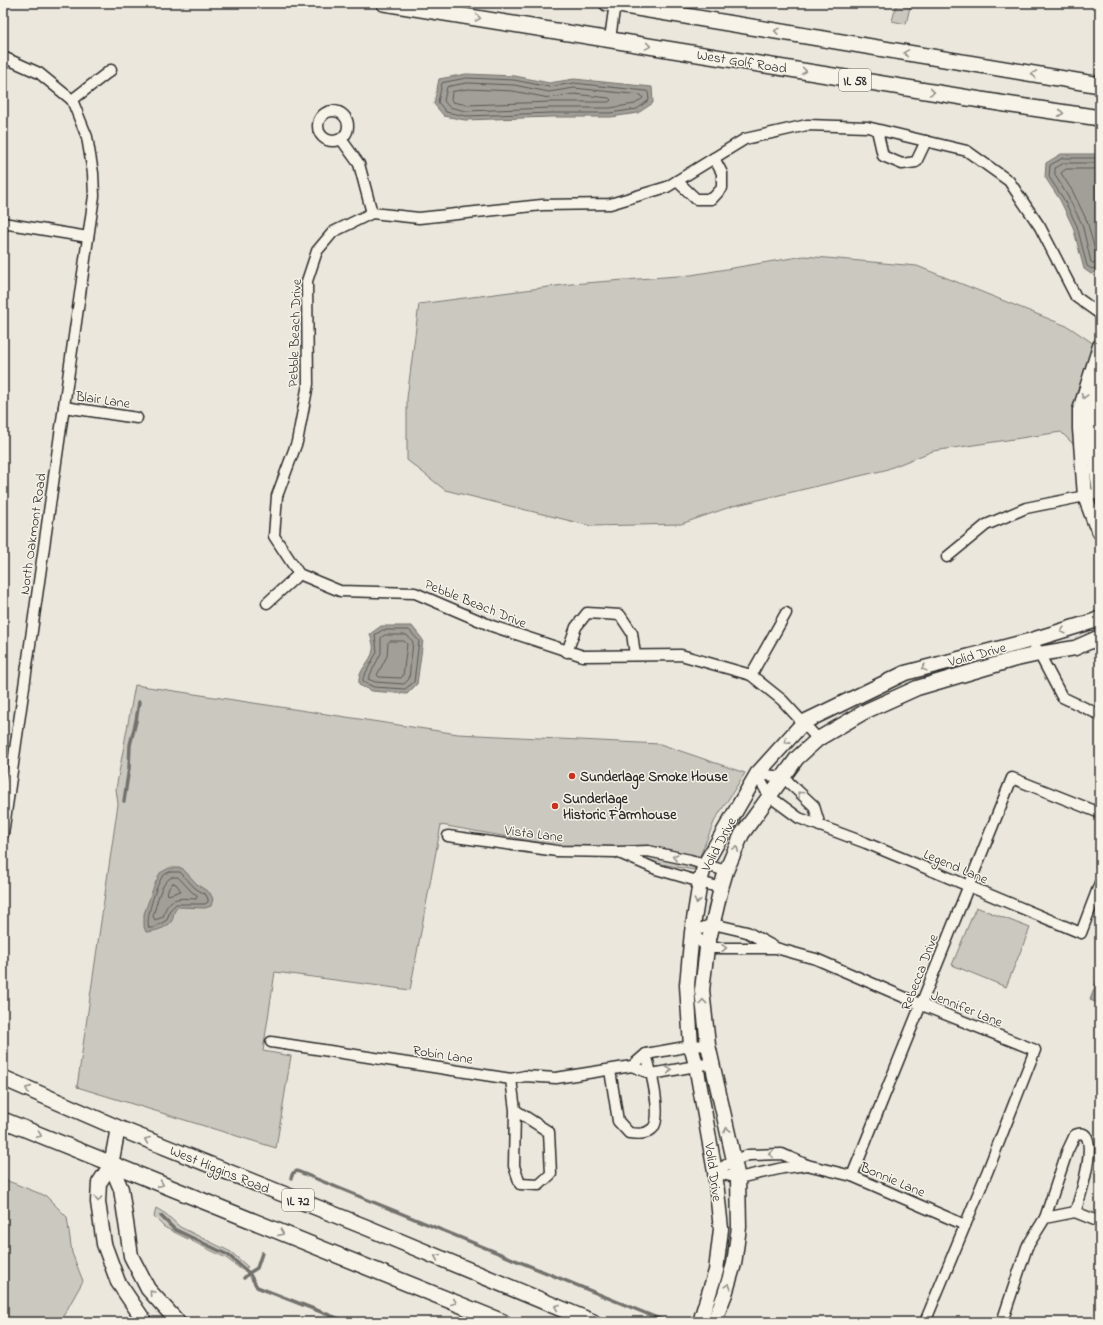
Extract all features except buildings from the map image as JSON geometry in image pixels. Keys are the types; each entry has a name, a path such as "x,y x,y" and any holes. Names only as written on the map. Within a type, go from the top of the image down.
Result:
{"main road":[{"name":"West Golf Road","path":"384,3 1012,106 1100,118"},
{"path":"612,3 1100,85"},
{"name":"West Higgins Road","path":"3,1078 118,1128 368,1228 593,1322"},
{"name":"IL 72","path":"3,1120 502,1322"}],"street":[{"path":"610,39 612,3"},
{"path":"3,57 39,73 72,100 111,70"},
{"name":"North Oakmont Road","path":"3,834 94,196 93,173 87,137 72,100"},
{"path":"340,139 359,164 372,213 419,218 542,205 610,204 667,187 745,139 806,125 867,127 967,151 1009,181 1040,227 1076,297 1100,314"},
{"path":"877,130 883,156 902,164 916,162 926,141"},
{"path":"677,181 696,199 712,199 722,188 722,173 714,158"},
{"name":"Pebble Beach Drive","path":"372,213 333,232 316,251 307,281 308,384 298,442 277,496 274,536 299,574 340,591 415,593 492,626 567,652 583,656 681,655 751,675 782,700 804,722 818,739"},
{"path":"3,223 88,237"},
{"path":"1100,346 1080,410 1080,431 1085,496 1100,532"},
{"path":"947,557 986,525 1026,508 1100,493 1091,429 1094,403 1100,386"},
{"name":"Blair Lane","path":"64,407 137,418"},
{"path":"267,603 299,574"},
{"path":"751,675 786,612"},
{"path":"567,652 576,627 587,613 620,615 632,633 635,655"},
{"name":"Volid Drive","path":"700,1322 716,1272 721,1229 715,1172 696,1065 691,1046 687,984 692,932 704,864 757,774 804,722 905,673 1032,640 1100,618"},
{"name":"Volid Drive","path":"714,1322 725,1294 734,1264 740,1227 738,1178 708,1045 702,990 707,948 721,888 726,871 742,834 797,758 818,739 866,711 918,688 1012,660 1075,648 1100,637"},
{"path":"1032,640 1062,697 1100,716"},
{"path":"757,774 783,777 814,806 820,826"},
{"name":"Legend Lane","path":"757,774 769,796 800,818 866,843 1081,933 1100,883"},
{"name":"Rebecca Drive","path":"852,1176 1012,778 1100,813"},
{"name":"Vista Lane","path":"448,836 557,851 617,852 648,850 726,871"},
{"name":"Vista Lane","path":"617,852 656,869 721,888"},
{"path":"707,948 692,932 713,924"},
{"name":"Jennifer Lane","path":"713,924 747,932 776,948 816,959 922,1005 1035,1050 1026,1076 965,1225"},
{"name":"Jennifer Lane","path":"707,948 776,948"},
{"name":"Robin Lane","path":"271,1042 511,1079 525,1076 556,1078 632,1066"},
{"path":"708,1045 691,1046 646,1054 632,1066 652,1074 712,1063"},
{"path":"610,1070 618,1121 629,1133 644,1134 653,1128 658,1117 652,1074 646,1054"},
{"path":"511,1079 515,1110 514,1166 520,1184 539,1184 551,1174 549,1132 515,1110"},
{"path":"118,1128 112,1164 99,1183 98,1202 104,1244 118,1282 145,1322"},
{"path":"1002,1322 1027,1246 1046,1218 1067,1152 1075,1135 1082,1133 1091,1136 1096,1140 1096,1149 1094,1162 1074,1212"},
{"name":"Bonnie Lane","path":"715,1172 734,1160 749,1156 782,1154 807,1165 852,1176 965,1225"},
{"path":"112,1164 121,1189 131,1256 148,1289 178,1322"},
{"name":"Bonnie Lane","path":"715,1172 738,1178 783,1168 807,1165"},
{"path":"1046,1218 1074,1212 1100,1222"},
{"path":"925,1322 965,1225"}],"shaded area":[{"path":"897,3 911,3 906,24 892,21"},
{"path":"804,256 917,266 1069,327 1100,348 1100,446 1072,443 1061,432 933,451 885,470 733,506 681,524 591,526 445,490 407,460 407,398 419,304 571,284 691,275"},
{"path":"135,685 458,734 660,744 745,773 715,820 694,870 441,825 410,990 275,972 263,1051 291,1056 276,1148 77,1087 118,804 116,789"},
{"path":"976,907 1030,928 1006,987 952,965"},
{"path":"3,1179 46,1196 67,1217 72,1253 83,1281 60,1322 3,1322"},
{"path":"156,1208 166,1214 180,1227 231,1252 248,1267 242,1270 226,1258 164,1227 154,1217"}],"water":[{"path":"466,74 515,76 549,83 574,79 652,87 653,103 638,113 611,117 551,117 465,120 444,116 434,104 439,79"},
{"path":"1061,154 1100,154 1100,270 1091,274 1084,269 1073,227 1060,200 1045,177 1046,163"},
{"path":"381,626 412,626 423,640 417,684 407,694 372,691 359,685 362,670 372,655 373,644 370,634"},
{"path":"169,868 182,868 198,885 210,893 213,899 211,906 205,908 178,907 169,924 160,929 146,932 144,927 144,914 154,886 160,873"},
{"path":"1100,973 1100,1004 1090,1000"}],"waterway":[{"path":"124,801 129,768 130,745 139,702"},
{"path":"291,1178 293,1173 297,1171 667,1322"},
{"path":"161,1216 174,1229 228,1255 249,1273 257,1287 347,1322"},
{"path":"244,1278 257,1268 262,1253"}],"place":[{"name":"Sunderlage Smoke House","path":"572,776"},
{"name":"Sunderlage Historic Farmhouse","path":"555,806"}]}
